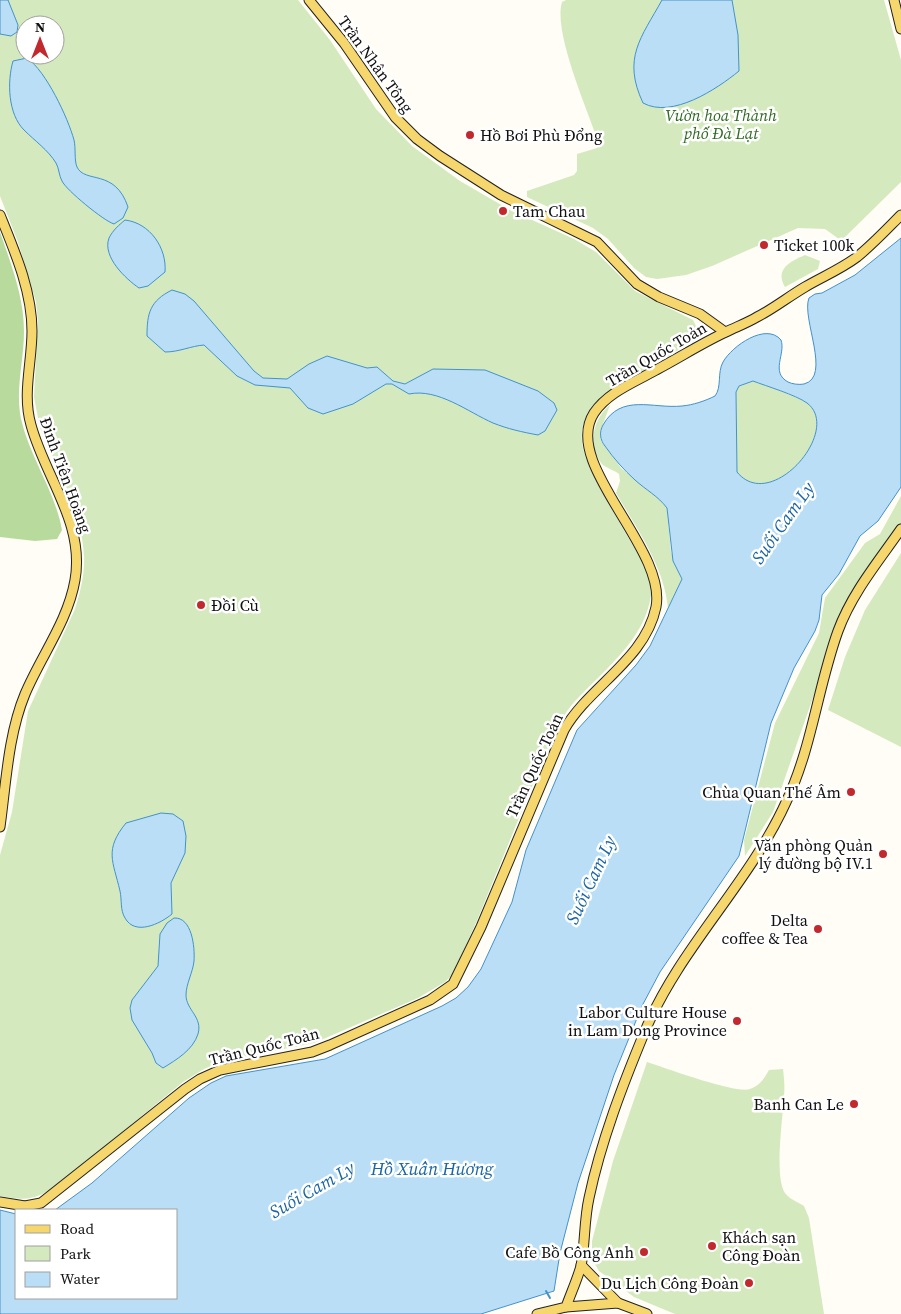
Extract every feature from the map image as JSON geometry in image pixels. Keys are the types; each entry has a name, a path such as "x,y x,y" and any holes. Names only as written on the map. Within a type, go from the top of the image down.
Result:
{"main road":[{"name":"Trần Nhân Tông","path":"309,0 344,43 390,112 417,139 494,191 597,242 637,284 660,297 700,314 725,332"},
{"path":"894,0 901,29"},
{"name":"Đinh Tiên Hoàng","path":"0,215 20,268 30,302 32,342 27,381 28,414 37,444 69,518 75,541 77,566 73,592 65,612 21,705 12,740 0,827"},
{"name":"Trần Quốc Toản","path":"0,1202 25,1206 41,1203 185,1090 209,1074 231,1067 312,1052 430,1000 453,984 481,927 562,734 580,707 621,667 632,653 642,638 655,609 657,592 654,578 636,539 601,480 588,446 587,433 591,418 601,404 611,396 725,332 758,317 848,263 901,215"},
{"path":"566,1307 581,1265 589,1196 604,1144 645,1031 673,978 773,830 788,798 808,738 827,666 846,611 862,582 901,529"},
{"path":"581,1265 618,1303 646,1314"},
{"path":"537,1314 566,1307 618,1303"}],"green space":[{"path":"0,0 298,0 330,40 376,109 412,146 460,181 510,210 574,239 596,252 635,291 693,320 698,330 694,340 608,392 590,410 584,421 582,434 586,459 603,494 640,558 650,580 651,595 647,611 633,639 612,664 574,702 553,735 476,923 452,975 445,982 418,998 314,1043 222,1061 204,1069 183,1082 59,1184 37,1196 24,1199 0,1196 0,855 12,812 28,711 75,609 83,576 84,556 79,523 74,507 40,428 34,397 38,322 36,302 18,242 0,196"},
{"name":"Vườn hoa Thành phố Đà Lạt","path":"566,0 884,0 901,60 901,182 843,239 839,239 825,229 798,228 712,266 686,275 657,279 646,277 634,268 608,239 593,228 527,197 527,191 574,175 577,171 577,154 597,148 596,136 572,69 562,31 560,15 562,2"},
{"path":"0,232 22,306 24,342 19,386 21,419 30,447 59,516 62,530 57,539 35,541 0,537"},
{"path":"805,255 820,261 818,269 785,287 782,275 786,266"},
{"path":"753,381 802,400 807,403 816,415 816,431 810,447 799,463 784,476 768,483 752,483 737,473 736,392 739,386"},
{"path":"610,405 600,432 601,441 622,469 662,501 667,508 671,552 682,579 668,608 661,577 655,563 641,534 616,493 620,481 619,474 602,464 597,457 593,441 596,425 599,417"},
{"path":"901,496 901,532 837,629 773,812 745,856 744,840 775,723 819,633 825,598 865,543 880,534"},
{"path":"901,553 901,747 828,710 845,657 865,610"},
{"path":"647,1062 716,1084 742,1090 756,1086 769,1070 783,1069 784,1093 780,1174 785,1193 791,1199 804,1206 809,1218 824,1314 675,1314 634,1297 599,1271 592,1259 592,1241 613,1161"}],"water":[{"path":"0,0 8,0 15,18 15,33 11,36 0,34"},
{"path":"662,0 732,0 738,35 739,71 719,86 694,100 680,105 655,107 643,103 634,73 634,61 641,37"},
{"path":"13,61 15,61 15,65 35,65 49,84 67,120 74,140 77,167 81,172 108,182 116,187 122,195 128,207 123,218 114,224 94,211 70,191 62,181 53,158 19,123 10,97 10,78"},
{"path":"125,220 134,222 149,231 160,246 163,254 165,272 148,286 139,288 128,279 116,267 109,253 109,238 114,230"},
{"name":"Hồ Xuân Hương","path":"901,238 901,487 878,521 860,536 839,574 822,595 819,620 815,631 794,668 771,723 739,856 660,972 642,1006 614,1075 578,1183 560,1253 554,1291 481,1314 0,1314 0,1210 15,1214 15,1299 178,1299 178,1209 56,1209 92,1183 189,1098 211,1083 226,1076 325,1059 442,1006 456,998 468,987 481,969 512,902 526,850 577,730 636,665 650,646 682,579 673,561 667,508 619,464 603,444 601,430 603,425 610,415 628,406 682,406 715,396 721,366 727,356 741,343 758,335 775,335 781,340 780,373 788,382 804,384 812,379 816,359 809,319 809,298 815,294 822,293 855,275","holes":["753,381 789,394 807,403 816,415 816,431 810,448 784,476 767,483 751,482 737,472 736,392 739,386"]},
{"path":"172,290 185,294 194,301 254,371 263,378 287,379 309,364 327,356 367,368 377,367 393,381 405,384 433,369 485,370 538,391 554,403 557,410 545,431 538,435 493,423 452,402 431,394 409,394 392,384 386,384 353,404 323,414 308,408 290,388 255,385 237,376 204,345 165,352 147,336 148,321 154,303"},
{"path":"161,813 173,814 183,821 186,836 185,853 171,883 172,914 148,926 135,926 129,923 122,912 120,891 112,856 113,848 119,832 126,823"},
{"path":"174,918 185,922 189,927 193,941 194,961 186,995 199,1028 196,1040 188,1050 163,1068 156,1063 132,1020 130,1008 132,1000 158,966 160,934 167,923"}],"waterway":[{"path":"546,1291 550,1298"}],"place":[{"name":"Hồ Bơi Phù Đổng","path":"470,135"},
{"name":"Tam Chau","path":"503,211"},
{"name":"Ticket 100k","path":"764,245"},
{"name":"Đồi Cù","path":"201,605"},
{"name":"Chùa Quan Thế Âm","path":"851,792"},
{"name":"Văn phòng Quản lý đường bộ IV.1","path":"883,854"},
{"name":"Delta coffee & Tea","path":"818,929"},
{"name":"Labor Culture House in Lam Dong Province","path":"737,1021"},
{"name":"Banh Can Le","path":"854,1104"},
{"name":"Khách sạn Công Đoàn","path":"712,1246"},
{"name":"Cafe Bồ Công Anh","path":"644,1252"},
{"name":"Du Lịch Công Đoàn","path":"749,1283"}],"water label":[{"name":"Suối Cam Ly","path":"783,523"},
{"name":"Suối Cam Ly","path":"591,880"},
{"name":"Suối Cam Ly","path":"312,1190"}]}
